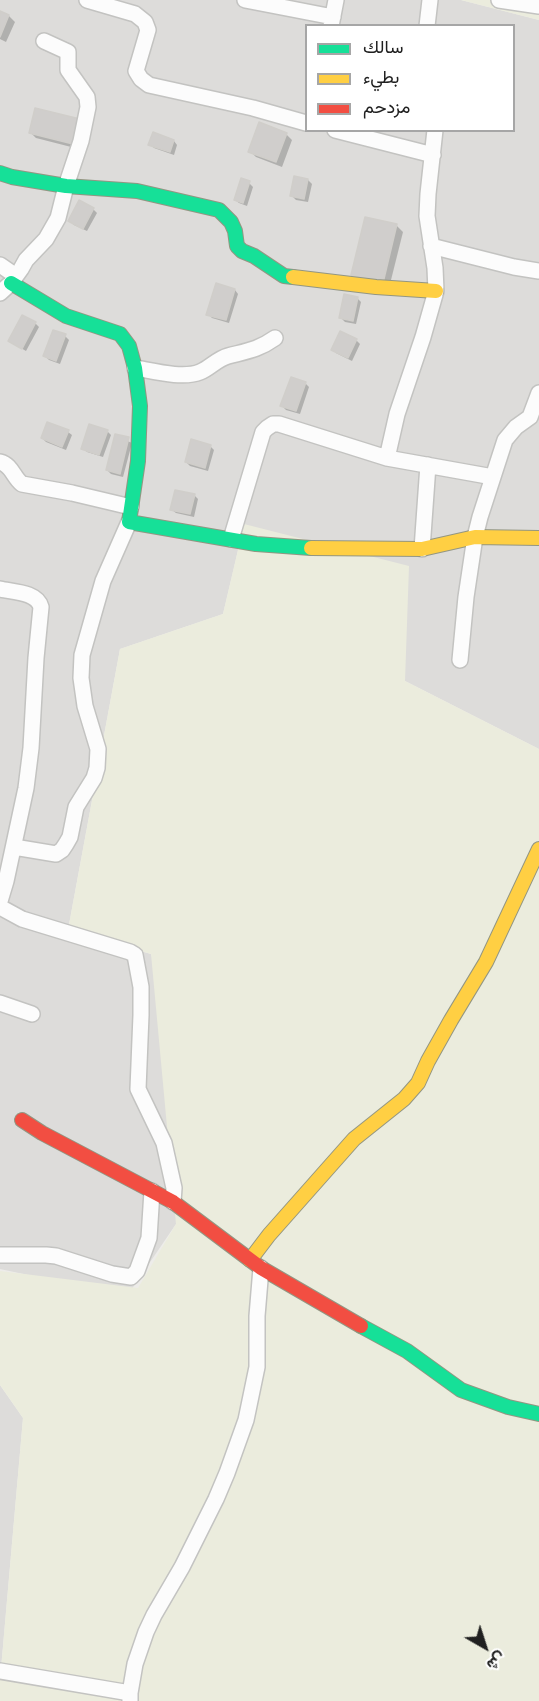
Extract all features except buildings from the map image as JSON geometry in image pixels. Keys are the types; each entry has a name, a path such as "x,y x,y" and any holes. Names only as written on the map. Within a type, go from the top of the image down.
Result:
{"street":[{"path":"87,0 135,14 146,22 148,30 136,71 145,83 305,123"},
{"path":"246,0 332,21 336,0"},
{"path":"427,24 429,0"},
{"path":"499,0 539,6"},
{"path":"9,284 26,260 46,239 58,218 81,141 88,107 87,97 69,70 68,52 44,41"},
{"path":"343,132 433,155"},
{"path":"387,458 397,414 436,291 427,216 435,132"},
{"path":"0,173 66,186 137,191 219,210 231,222 237,246 284,276 376,287 436,291"},
{"path":"431,246 539,271"},
{"path":"0,265 9,284 66,316 120,334 129,346 135,368 140,406 138,461 130,514 103,581 82,655 81,678 98,748 94,778 76,807 70,837 62,850 56,854 14,847"},
{"path":"135,368 194,374 222,359 259,348 275,338"},
{"path":"460,660 466,597 480,517 505,440 516,427 530,417 539,393"},
{"path":"231,539 263,432 273,424 305,431 387,458 494,477"},
{"path":"0,462 7,464 22,484 130,514 256,544 353,549 422,549 475,537 539,538"},
{"path":"422,549 428,465"},
{"path":"0,589 34,596 41,607 26,788 0,901"},
{"path":"0,1671 130,1697 135,1664 146,1632 182,1568 216,1499 246,1420 257,1367 255,1264 268,1235 354,1139 404,1099 418,1083 451,1020 486,962 539,849"},
{"path":"0,907 22,919 135,955 141,996 138,1089 164,1143 174,1184 173,1202"},
{"path":"0,1003 32,1014"},
{"path":"22,1120 42,1133 173,1202 255,1264 331,1310 406,1351 461,1390 508,1407 539,1414"},
{"path":"0,1255 56,1256 112,1274 131,1277 137,1271 149,1239 152,1191"}],"shaded area":[{"path":"0,0 461,0 539,20 539,749 405,681 244,525 223,614 120,649 68,930 151,954 175,1037 176,1224 127,1296 0,1269"},
{"path":"461,0 539,0 539,20"},
{"path":"244,524 409,566 405,681 539,749 539,1701 0,1701 0,1671 23,1418 0,1385 0,1271 138,1288 176,1224 151,954 68,930 120,649 223,614"},
{"path":"0,1385 23,1418 0,1671"}],"traffic: fast":[{"path":"0,173 66,186 137,191 219,210 231,222 237,246 242,251 254,256 284,276 293,277"},
{"path":"11,283 66,316 120,334 129,346 135,368 140,406 138,461 129,522 256,544 311,548"},
{"path":"361,1326 407,1351 461,1390 508,1407 539,1414"}],"traffic: slow":[{"path":"293,277 376,287 436,291"},
{"path":"311,548 422,549 475,537 539,538"},
{"path":"250,1260 269,1235 354,1139 404,1099 418,1083 451,1020 486,962 539,849"}],"traffic: jam":[{"path":"22,1120 42,1133 173,1202 261,1268 361,1326"}]}
